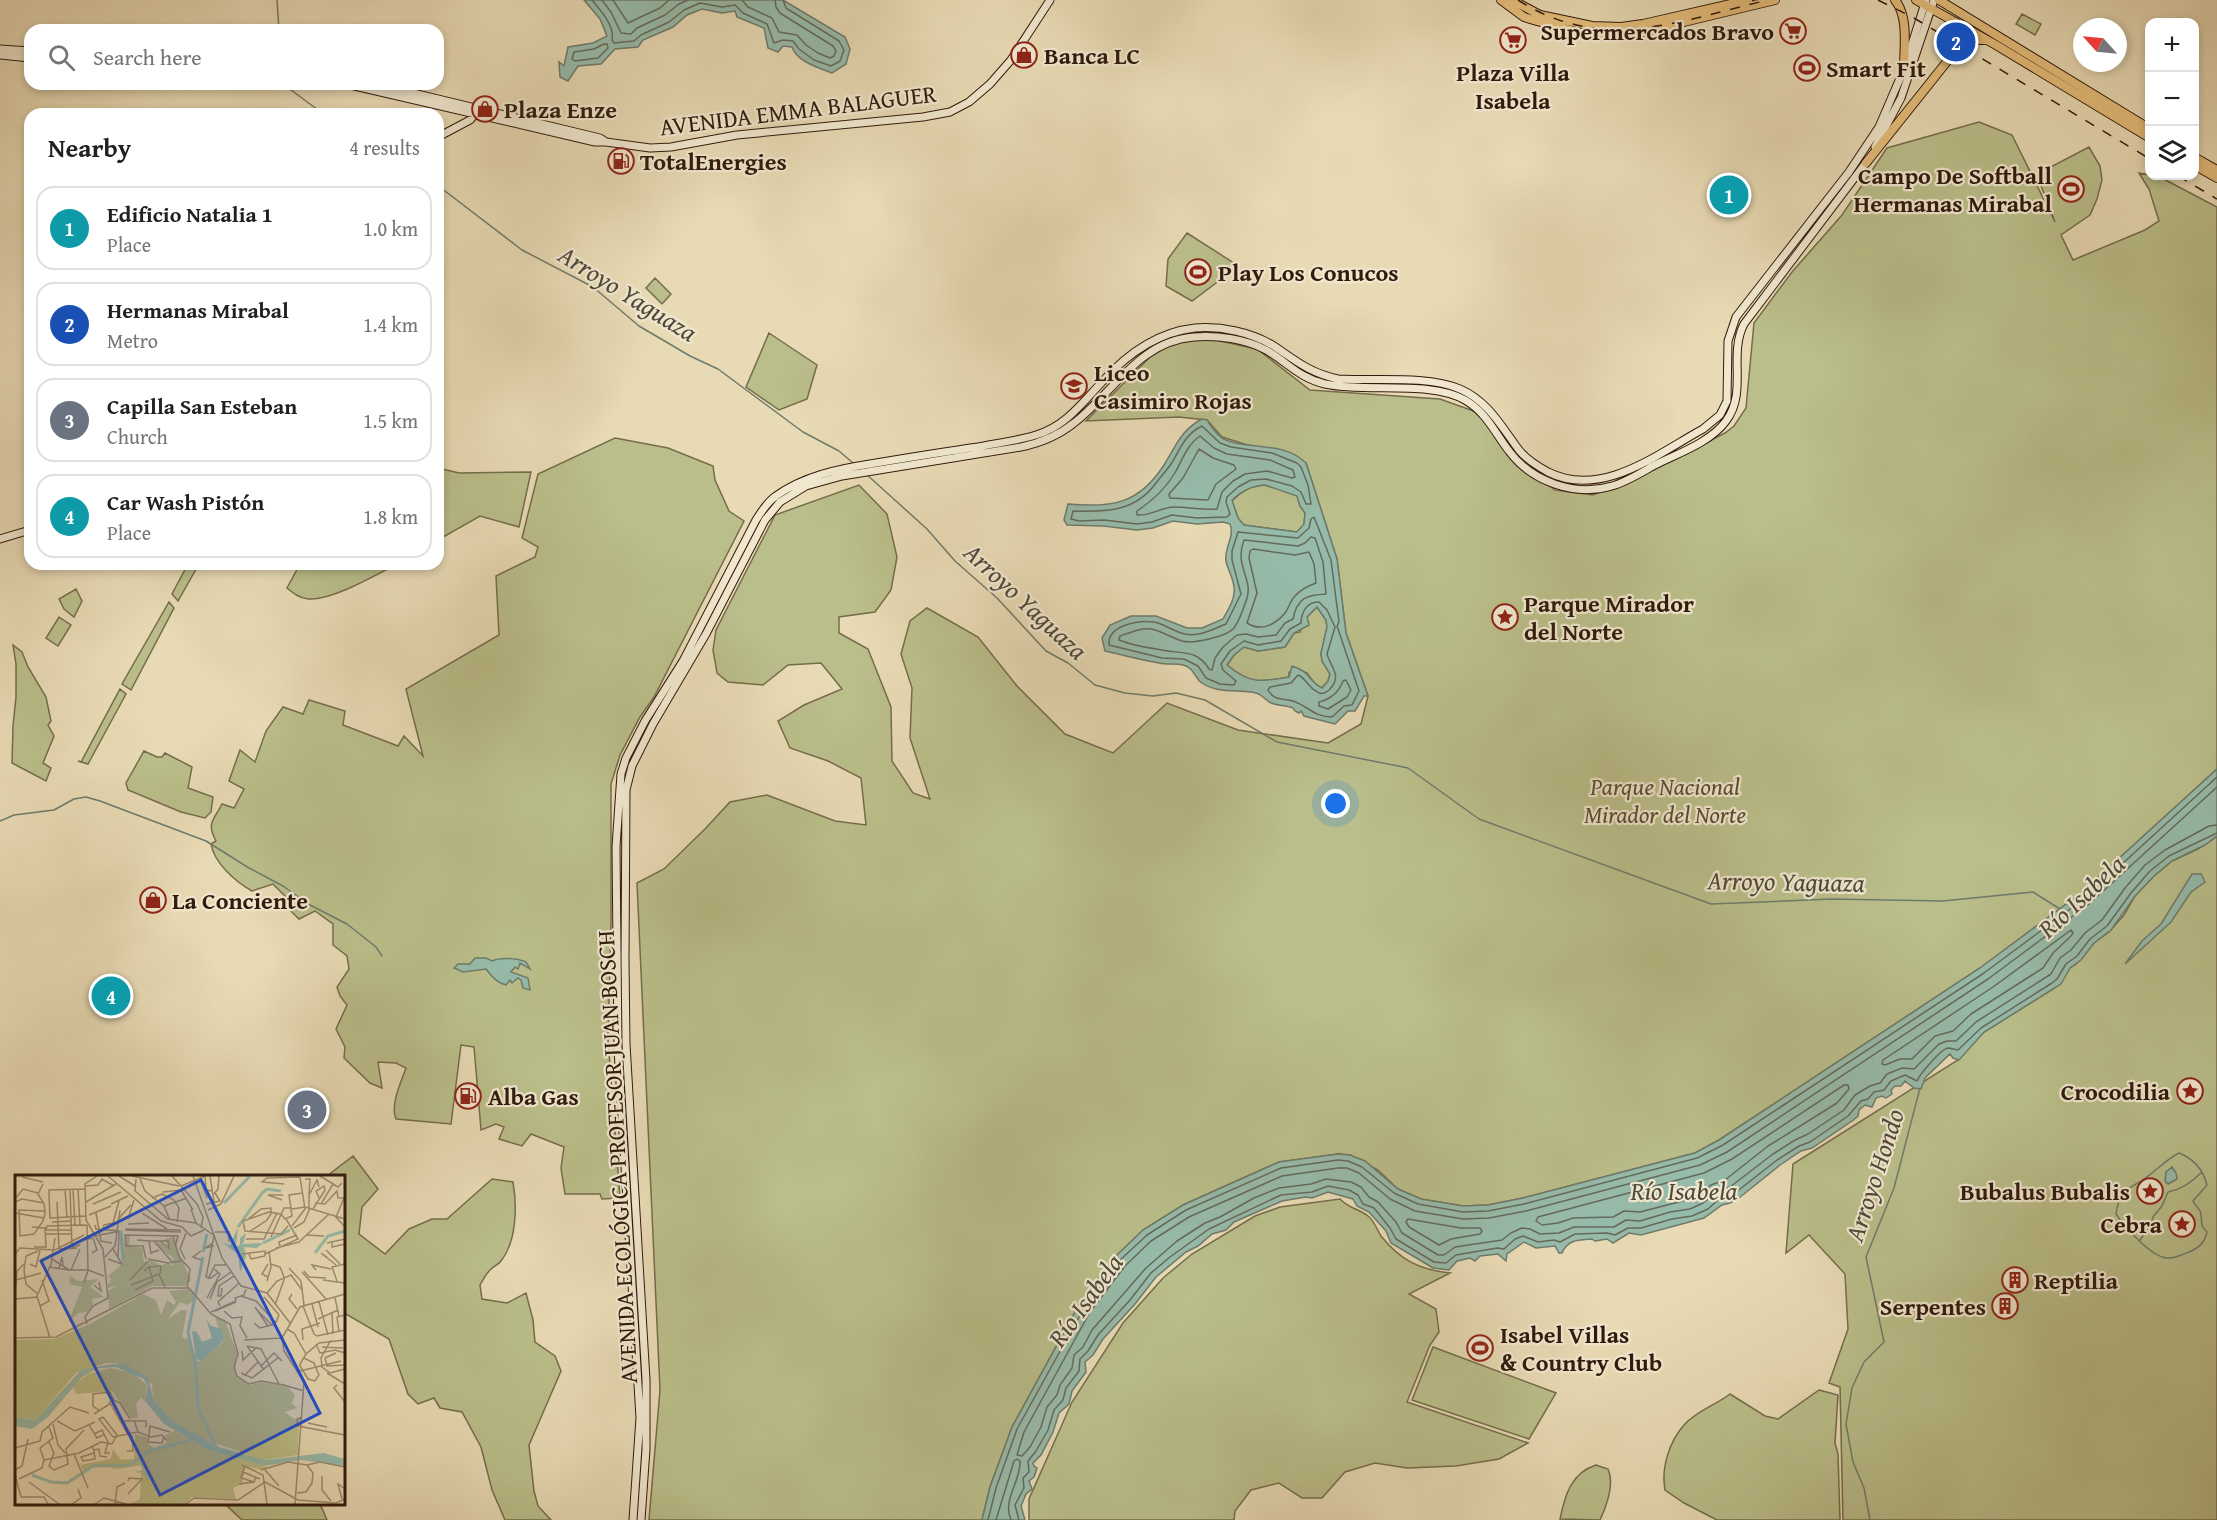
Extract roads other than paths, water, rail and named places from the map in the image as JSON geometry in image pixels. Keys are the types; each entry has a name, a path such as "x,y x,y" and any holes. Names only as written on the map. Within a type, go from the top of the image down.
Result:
{"main road":[{"path":"1501,0 1524,16 1537,21 1611,37 1638,33 1775,0"},
{"path":"1512,0 1540,15 1592,26 1621,27 1748,0"},
{"path":"1895,0 1899,5 1904,24 1904,69"},
{"path":"1917,0 1929,3 2145,135"},
{"path":"1939,0 2145,126"},
{"path":"1866,163 1961,44 1980,39 1996,45"},
{"path":"2199,160 2217,170"},
{"path":"2199,168 2217,178"}],"street":[{"name":"AVENIDA EMMA BALAGUER","path":"382,90 600,138 606,142 631,147 671,147 737,135 922,117 950,112 969,102 990,84 1011,60 1050,0"},
{"name":"AVENIDA ECOLÓGICA PROFESOR JUAN BOSCH","path":"641,1520 647,1418 626,1044 625,834 627,784 637,753 694,657 771,510 796,491 839,472 888,468 1048,431 1082,406 1103,381 1135,352 1170,333 1195,328 1227,330 1256,337 1306,368 1338,379 1434,382 1460,388 1487,407 1530,462 1559,476 1589,481 1610,477 1630,469 1714,422 1725,408 1728,341 1736,317 1860,158 1887,111 1929,3"},
{"name":"AVENIDA ECOLÓGICA PROFESOR JUAN BOSCH","path":"633,1520 640,1418 618,1049 616,859 621,774 626,758 645,721 683,661 764,507 775,496 796,484 839,472 881,462 911,461 1021,447 1048,439 1086,413 1143,356 1164,344 1183,338 1207,336 1247,342 1259,347 1298,373 1324,383 1351,388 1439,391 1456,396 1482,413 1509,451 1528,470 1560,486 1593,489 1611,486 1629,479 1719,429 1725,423 1734,407 1738,388 1737,342 1744,324 1866,163 1901,98 1929,3"},
{"path":"0,49 24,51"},
{"path":"0,55 24,57"},
{"name":"AVENIDA EMMA BALAGUER","path":"398,90 477,112"},
{"path":"444,133 477,112"},
{"path":"1727,373 1737,371"},
{"path":"0,539 24,532"}],"water":[{"path":"584,0 783,0 845,37 850,49 846,64 832,73 803,60 792,47 783,46 778,52 768,48 764,28 737,17 735,11 722,13 702,9 687,15 673,27 643,40 638,47 615,49 601,64 578,66 568,81 560,77 559,62 564,66 568,47 593,43 607,36 600,19"},
{"path":"1202,419 1207,420 1222,438 1231,442 1286,451 1306,463 1337,559 1346,633 1368,696 1364,696 1355,711 1348,711 1335,724 1304,716 1301,711 1299,713 1293,708 1271,703 1256,693 1215,689 1199,681 1190,668 1183,665 1162,664 1105,651 1102,638 1110,625 1131,616 1156,616 1187,628 1202,628 1223,619 1232,603 1234,585 1226,561 1231,533 1230,524 1173,521 1153,528 1137,530 1067,525 1064,520 1068,504 1111,504 1134,496 1145,488 1155,478 1184,433","holes":["1265,485 1297,496 1305,513 1304,524 1297,532 1244,525 1238,518 1232,500 1247,489","1317,607 1326,620 1327,627 1321,653 1322,661 1330,674 1322,688 1303,671 1292,666 1289,677 1256,680 1242,676 1227,665 1244,647 1258,651 1285,647 1294,633 1309,625 1307,617"]},
{"name":"Río Isabela","path":"2217,769 2217,836 2205,845 2172,861 2154,876 2135,896 2111,930 2094,943 2081,960 2070,968 2061,984 1984,1032 1959,1060 1950,1054 1925,1078 1921,1089 1914,1088 1905,1081 1901,1086 1895,1086 1891,1090 1892,1094 1886,1098 1882,1096 1876,1098 1872,1107 1865,1105 1852,1121 1812,1148 1801,1151 1739,1198 1722,1205 1704,1218 1641,1235 1629,1233 1613,1243 1607,1239 1574,1241 1564,1248 1562,1253 1559,1253 1555,1246 1536,1248 1524,1242 1507,1254 1506,1261 1498,1254 1480,1256 1475,1261 1470,1258 1457,1261 1449,1270 1433,1268 1391,1243 1386,1231 1369,1212 1357,1206 1353,1199 1328,1192 1312,1198 1282,1201 1234,1222 1226,1230 1212,1234 1156,1277 1085,1362 1086,1372 1072,1391 1069,1404 1059,1413 1053,1432 1041,1455 1033,1463 1037,1468 1034,1477 1029,1481 1032,1489 1026,1494 1021,1506 1025,1520 982,1520 990,1487 1012,1427 1079,1305 1115,1257 1143,1230 1183,1205 1279,1162 1338,1154 1350,1155 1365,1161 1398,1189 1421,1199 1463,1206 1488,1205 1523,1198 1695,1153 1719,1140 1980,968 2081,893"},
{"path":"2192,874 2201,874 2205,882 2191,892 2171,922 2125,964 2142,941 2161,924"},
{"path":"475,958 486,958 492,961 513,959 526,962 530,969 520,963 518,969 515,967 511,972 528,978 530,990 523,988 518,978 512,983 510,980 506,985 492,977 486,969 463,972 454,968 458,964 470,964"},
{"path":"2172,1167 2177,1179 2168,1184 2165,1181 2166,1172"}],"waterway":[{"name":"Arroyo Yaguaza","path":"277,0 279,24"},
{"name":"Arroyo Yaguaza","path":"291,90 315,108"},
{"name":"Arroyo Yaguaza","path":"444,190 522,250 593,287 639,326 690,356 718,369 803,432 839,451 853,463"},
{"name":"Arroyo Yaguaza","path":"866,474 927,529 955,561 997,598 1046,651 1068,663 1095,685 1125,693 1153,696 1176,693 1205,700 1277,742 1408,768 1479,819 1711,904 1832,899 1943,901 2033,892 2060,909"},
{"path":"0,821 14,815 54,810 74,799 86,797 100,801 206,841 283,886 308,904 347,924 376,947 382,956"},
{"name":"Arroyo Hondo","path":"1870,1520 1864,1488 1853,1462 1846,1424 1852,1388 1864,1362 1884,1342 1866,1257 1894,1188 1920,1088"},
{"path":"2179,1153 2197,1165 2205,1179 2207,1185 2193,1201 2200,1212 2202,1226 2207,1232 2203,1242 2195,1249 2166,1258 2145,1246 2116,1214 2118,1203 2124,1192 2179,1153"},
{"path":"2140,1240 2151,1225 2153,1217 2162,1206 2168,1192 2186,1185 2202,1172"}],"railway":[{"path":"1518,0 1549,16 1580,26 1611,29 1641,28 1672,23 1768,0"},
{"path":"1878,0 1914,18 2145,156"},
{"path":"2185,180 2217,199"}],"place":[{"name":"Supermercados Bravo","path":"1793,31"},
{"name":"Plaza Villa Isabela","path":"1513,40"},
{"name":"Hermanas Mirabal","path":"1956,42"},
{"name":"Banca LC","path":"1024,55"},
{"name":"Smart Fit","path":"1807,68"},
{"name":"Plaza Enze","path":"485,109"},
{"name":"TotalEnergies","path":"621,161"},
{"name":"Campo De Softball Hermanas Mirabal","path":"2071,189"},
{"name":"Edificio Natalia 1","path":"1729,195"},
{"name":"Play Los Conucos","path":"1198,272"},
{"name":"Liceo Casimiro Rojas","path":"1074,386"},
{"name":"Parque Mirador del Norte","path":"1505,617"},
{"name":"La Conciente","path":"153,900"},
{"name":"Car Wash Pistón","path":"111,996"},
{"name":"Crocodilia","path":"2190,1091"},
{"name":"Alba Gas","path":"468,1096"},
{"name":"Capilla San Esteban","path":"307,1110"},
{"name":"Bubalus Bubalis","path":"2150,1191"},
{"name":"Cebra","path":"2182,1224"},
{"name":"Reptilia","path":"2015,1280"},
{"name":"Serpentes","path":"2005,1306"},
{"name":"Isabel Villas & Country Club","path":"1480,1348"}],"park label":[{"name":"Parque Nacional Mirador del Norte","path":"1665,800"}]}
